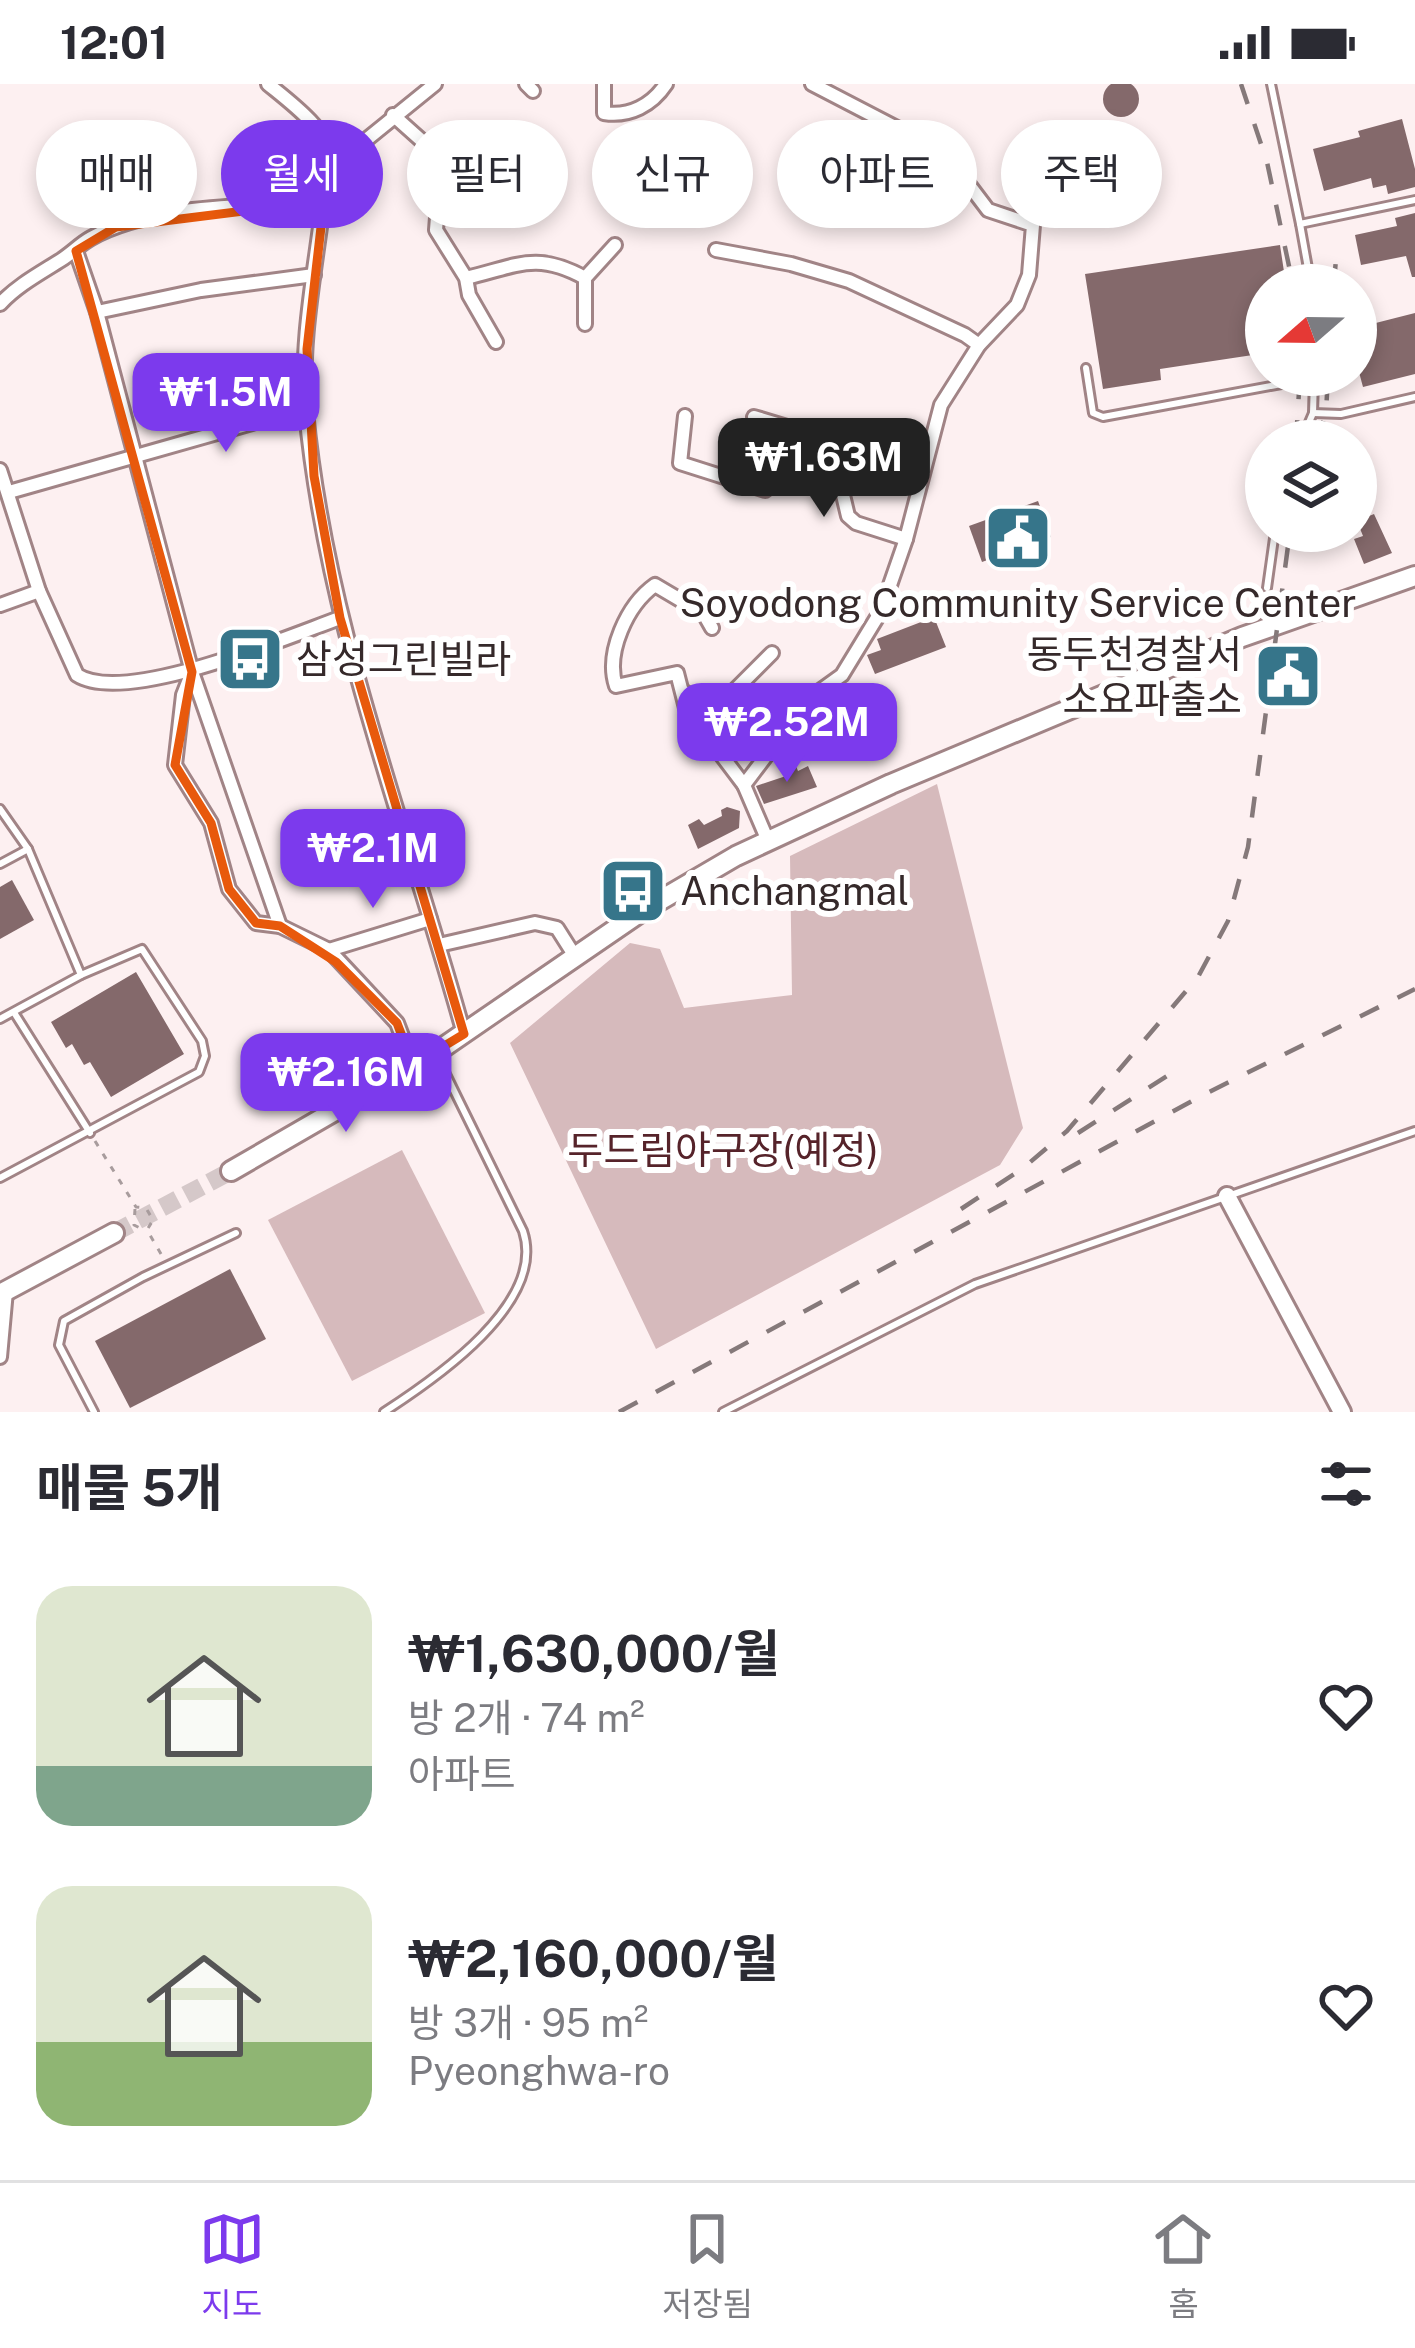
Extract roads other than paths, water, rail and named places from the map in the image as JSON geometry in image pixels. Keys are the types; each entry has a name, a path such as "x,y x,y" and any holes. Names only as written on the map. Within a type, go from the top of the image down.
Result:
{"main road":[{"path":"231,1171 435,1053 693,879 768,841 891,784 1242,637 1415,576"},
{"path":"3,1293 114,1232"}],"street":[{"path":"268,84 286,89 309,120"},
{"path":"383,125 435,84"},
{"path":"604,84 602,107 604,113 614,115 638,110 666,84"},
{"path":"744,785 810,698 842,675 881,611 906,539 941,405 979,345 1018,305 1029,275 1034,225 988,210 957,169 920,140 812,84"},
{"path":"393,116 431,149 441,167 436,230 466,278 496,342"},
{"path":"0,304 15,288 86,240 116,227 221,209"},
{"path":"320,228 305,408 340,618 464,1034"},
{"path":"585,324 584,278 614,245"},
{"path":"716,250 849,281 979,345"},
{"path":"76,251 97,312 192,672 280,926"},
{"path":"466,278 543,260 584,278"},
{"path":"97,312 201,290 314,275"},
{"path":"9,492 305,408"},
{"path":"685,416 680,463 765,490 774,482 794,429"},
{"path":"754,417 794,429 832,449 848,516 906,539"},
{"path":"0,470 39,591 77,675 86,681 192,672 340,618"},
{"path":"712,628 704,614 655,586 639,597 627,618 614,659 616,686 677,673 686,708 744,785 768,841"},
{"path":"0,605 39,591"},
{"path":"684,692 716,709 772,653"},
{"path":"192,672 183,695 175,766 211,823 229,889 256,923 280,926 329,950 397,1023 413,1065"},
{"path":"329,950 430,919"},
{"path":"439,945 536,923 557,928 576,958"},
{"path":"1227,1196 1342,1412"},
{"path":"0,1357 3,1293"}],"lane":[{"path":"1271,84 1307,264"},
{"path":"1300,224 1415,200"},
{"path":"1086,368 1093,413 1103,417 1245,390"},
{"path":"1309,420 1313,396"},
{"path":"1312,412 1341,414 1415,397"},
{"path":"1267,588 1272,552"},
{"path":"0,809 28,849 82,975"},
{"path":"0,864 28,849"},
{"path":"0,1018 142,949 202,1041 205,1056 199,1072 0,1178"},
{"path":"14,1013 90,1133"},
{"path":"384,1412 463,1356 515,1291 528,1246 435,1053"},
{"path":"723,1412 975,1284 1415,1131"},
{"path":"94,1412 59,1346 64,1321 236,1234"}],"tunnel":[{"path":"114,1233 231,1171"}],"railway":[{"path":"1241,84 1267,162 1289,264"},
{"path":"1336,258 1336,264"},
{"path":"1297,420 1299,396"},
{"path":"1324,420 1327,396"},
{"path":"961,1209 1022,1169 1067,1131 1198,977 1228,921 1248,847 1287,552"},
{"path":"619,1412 1205,1094 1415,989"},
{"path":"1078,1133 1167,1076"}],"place":[{"name":"Soyodong Community Service Center","path":"1018,538"},
{"name":"삼성그린빌라","path":"250,659"},
{"name":"동두천경찰서 소요파출소","path":"1288,676"},
{"name":"Anchangmal","path":"633,891"}],"park label":[{"name":"두드림야구장(예정)","path":"723,1150"}]}
